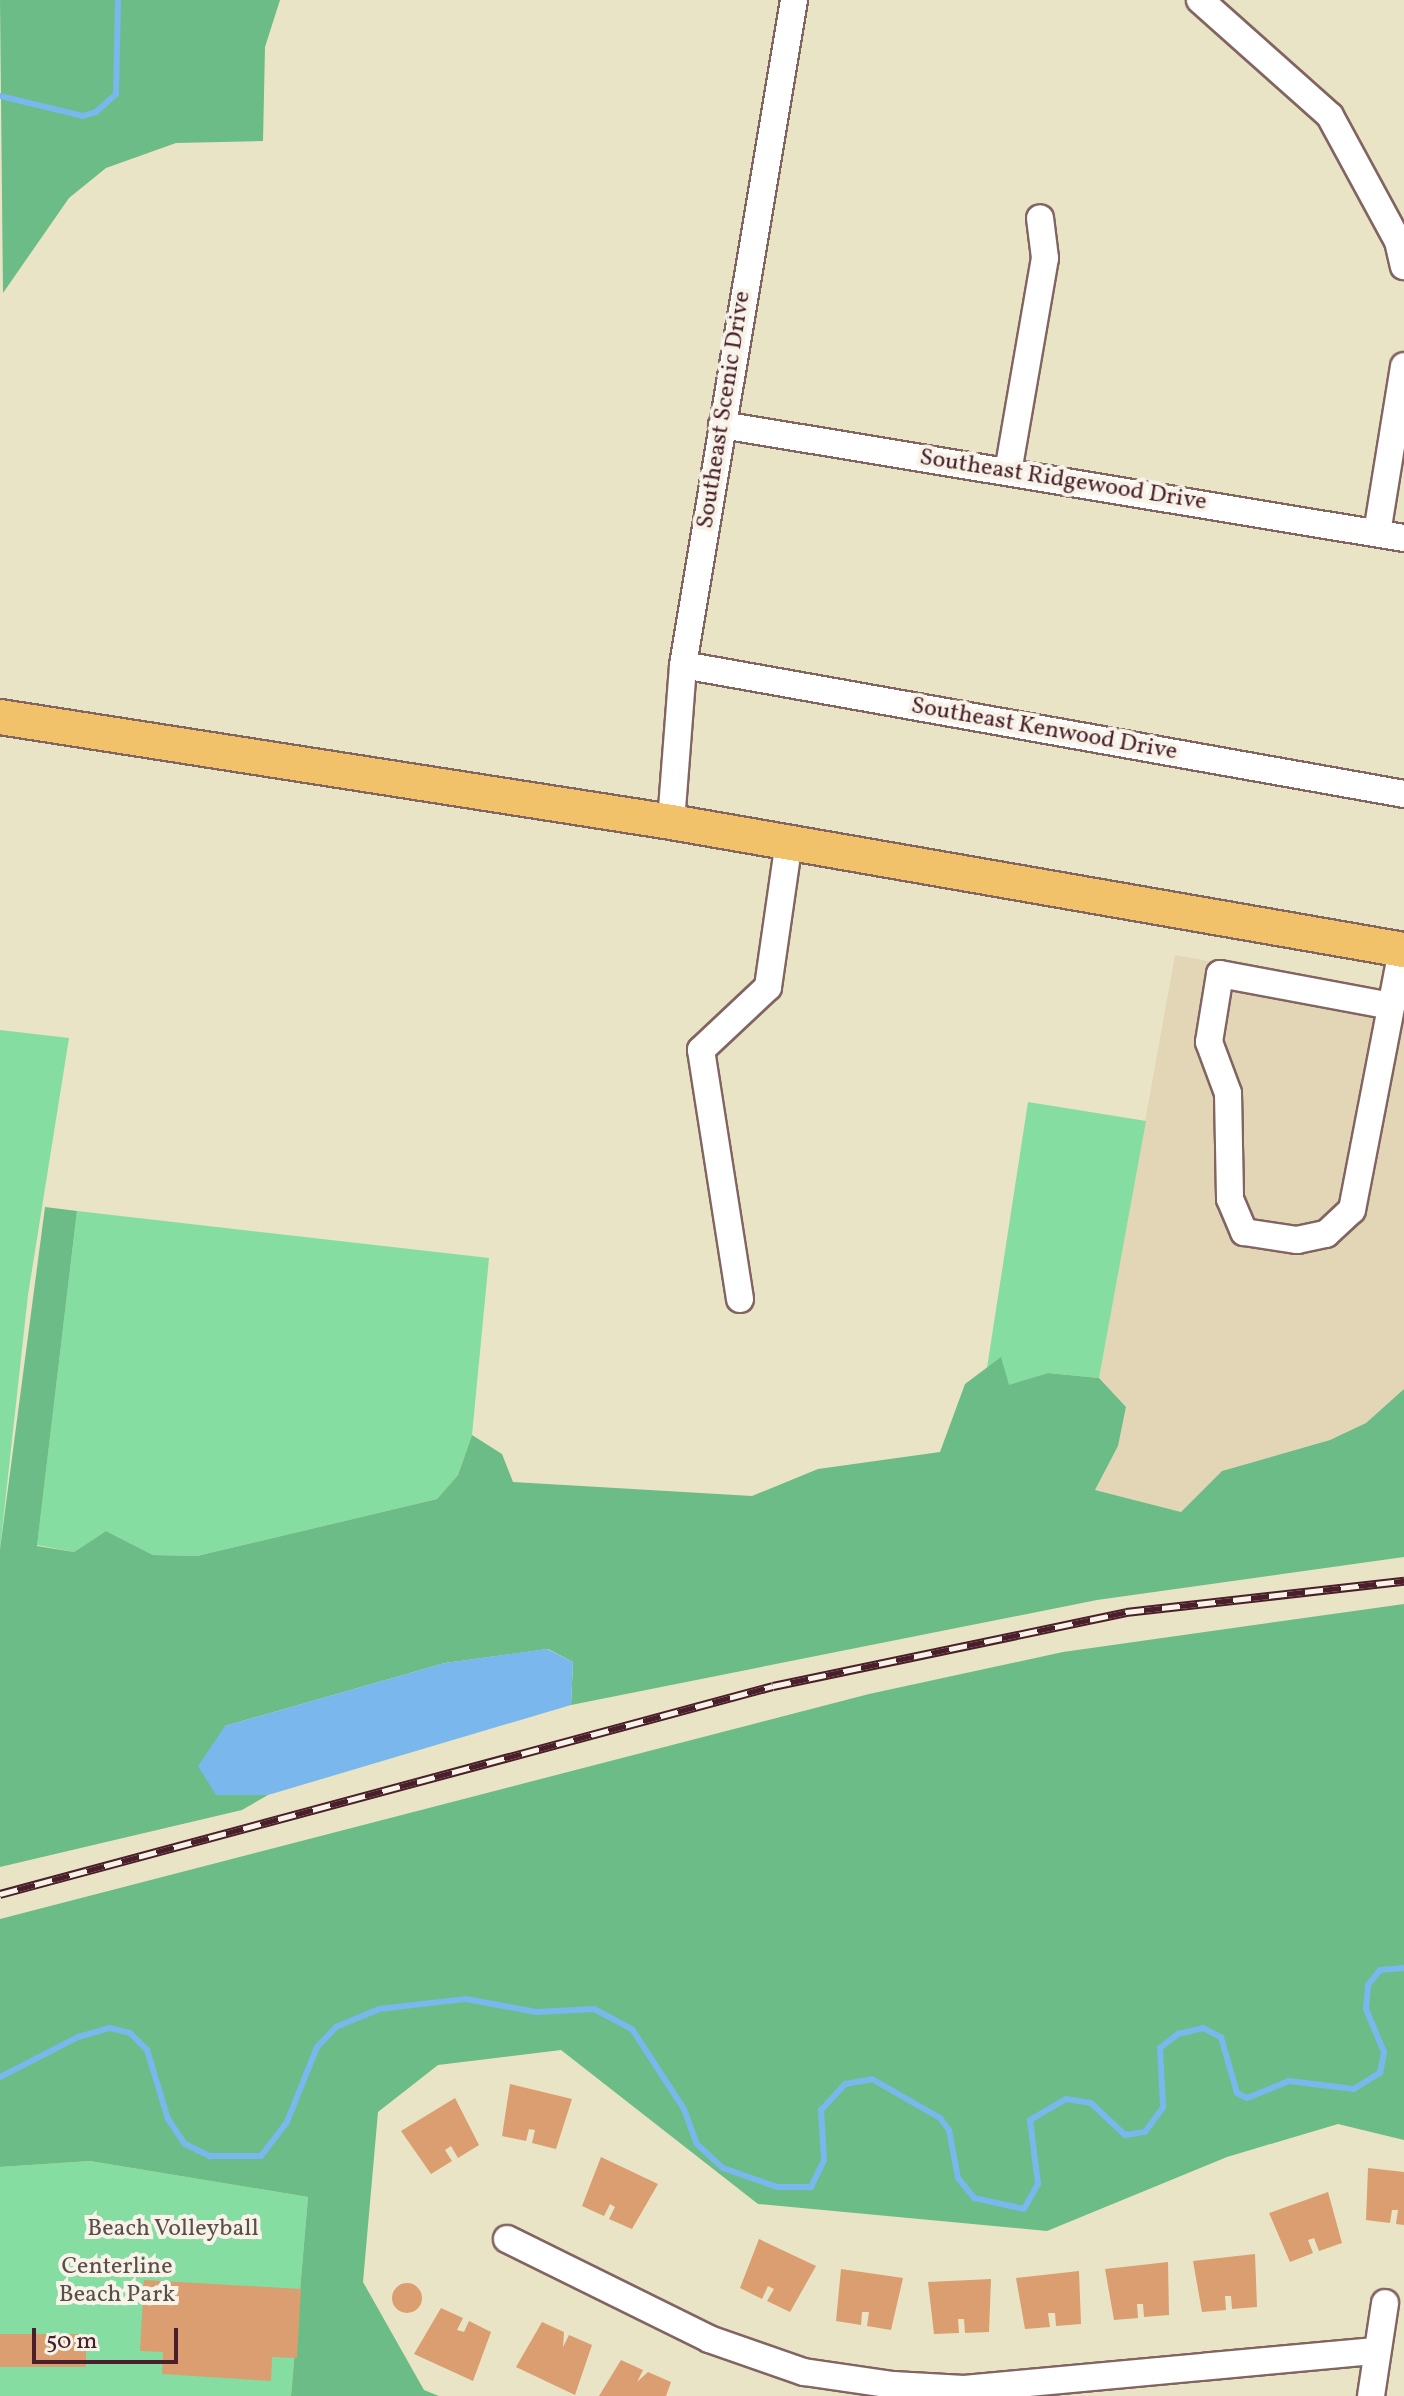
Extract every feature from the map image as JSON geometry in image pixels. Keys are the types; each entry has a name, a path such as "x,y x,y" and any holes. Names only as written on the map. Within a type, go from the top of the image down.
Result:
{"main road":[{"path":"0,717 671,822 1403,950"}],"street":[{"name":"Southeast Scenic Drive","path":"671,822 683,665 794,0"},
{"path":"1200,0 1330,116 1398,241 1404,266"},
{"path":"1008,472 1045,258 1040,218"},
{"path":"1377,533 1404,366"},
{"name":"Southeast Ridgewood Drive","path":"722,425 1404,538"},
{"name":"Southeast Kenwood Drive","path":"683,665 1404,794"},
{"path":"740,1299 701,1050 768,987 789,842"},
{"path":"1391,1006 1220,974 1209,1042 1228,1093 1230,1199 1244,1232 1312,1237 1326,1234 1352,1210 1403,950"},
{"path":"507,2239 709,2339 804,2372 950,2388 1064,2388 1375,2351"},
{"path":"1371,2396 1375,2351 1385,2303"}],"shaded area":[{"path":"1175,955 1404,996 1404,1389 1366,1423 1330,1440 1222,1471 1181,1512 1095,1490 1118,1446 1126,1407 1099,1378"}],"green space":[{"path":"0,0 280,0 265,47 263,141 176,143 106,168 69,198 3,293"},
{"path":"0,1030 69,1038 28,1295 0,1549"},
{"path":"1028,1102 1146,1121 1099,1378 1048,1373 1008,1386 1001,1358 987,1368"},
{"path":"45,1207 77,1211 37,1546 74,1552 106,1531 153,1555 197,1556 437,1499 458,1475 472,1435 502,1454 513,1482 752,1496 818,1469 940,1452 965,1384 1001,1357 1009,1385 1048,1373 1099,1378 1126,1407 1118,1446 1095,1490 1181,1512 1222,1471 1330,1440 1366,1423 1404,1389 1404,1557 1097,1600 571,1705 573,1662 548,1649 445,1663 225,1726 217,1795 268,1795 242,1810 0,1867 0,1549"},
{"path":"77,1211 489,1258 472,1435 458,1475 437,1499 197,1556 153,1555 106,1531 74,1552 37,1545"},
{"path":"1404,1604 1404,2140 1338,2124 1227,2157 1047,2231 758,2204 561,2050 438,2065 378,2112 363,2282 424,2390 439,2396 291,2396 308,2197 90,2161 0,2167 0,1919 869,1694 1063,1652"},
{"name":"Centerline Beach Park","path":"90,2161 308,2197 291,2396 0,2396 0,2167"}],"water":[{"path":"547,1649 573,1662 571,1705 268,1795 216,1795 198,1766 225,1726 445,1663"}],"building":[{"path":"510,2084 572,2099 556,2149 532,2143 535,2130 529,2129 526,2141 502,2136"},
{"path":"455,2098 479,2145 458,2158 451,2146 445,2150 452,2161 431,2174 401,2131"},
{"path":"601,2157 658,2184 632,2229 609,2219 615,2207 610,2204 604,2216 582,2206"},
{"path":"1368,2168 1404,2172 1404,2225 1396,2224 1398,2210 1392,2210 1390,2223 1366,2220"},
{"path":"1328,2192 1342,2243 1319,2251 1314,2238 1308,2240 1313,2253 1290,2262 1269,2213"},
{"path":"759,2239 816,2266 790,2312 767,2301 774,2289 768,2286 762,2299 740,2288"},
{"path":"1255,2254 1257,2307 1232,2309 1231,2296 1225,2296 1226,2310 1202,2312 1193,2261"},
{"path":"1168,2262 1169,2315 1144,2317 1143,2304 1137,2304 1138,2318 1114,2320 1105,2269"},
{"path":"841,2269 903,2278 891,2330 867,2326 869,2312 862,2312 861,2325 836,2321"},
{"path":"1079,2271 1081,2324 1056,2326 1055,2313 1048,2313 1050,2327 1025,2329 1016,2278"},
{"path":"991,2279 989,2332 965,2333 964,2319 958,2319 959,2333 934,2334 928,2282"},
{"path":"144,2280 301,2289 297,2358 272,2357 271,2381 162,2374 163,2352 140,2351"},
{"path":"407,2283 418,2287 422,2298 418,2309 407,2313 396,2309 392,2298 396,2287"},
{"path":"441,2308 463,2318 457,2330 464,2332 469,2321 491,2332 473,2381 414,2354"},
{"path":"542,2322 564,2332 563,2347 569,2335 592,2345 575,2395 516,2367"},
{"path":"0,2334 86,2334 86,2367 0,2367"},
{"path":"621,2360 643,2370 637,2382 648,2372 671,2382 666,2396 599,2396"}],"waterway":[{"path":"0,96 83,116 96,112 116,94 118,0"},
{"path":"0,2077 78,2037 110,2028 130,2033 147,2050 168,2119 185,2144 210,2156 261,2156 287,2122 317,2047 336,2027 379,2009 466,1999 537,2012 594,2009 632,2029 684,2109 697,2144 723,2168 777,2187 811,2187 824,2160 821,2110 845,2084 872,2079 940,2118 949,2130 958,2178 974,2198 1024,2209 1038,2184 1030,2120 1066,2099 1091,2103 1125,2135 1145,2132 1163,2107 1160,2048 1178,2034 1203,2028 1221,2037 1237,2093 1247,2098 1289,2081 1354,2089 1380,2073 1384,2052 1366,2009 1368,1985 1380,1970 1404,1968"}],"railway":[{"path":"0,1894 773,1686 1126,1612 1404,1581"}],"park label":[{"name":"Beach Volleyball","path":"173,2230"}]}
